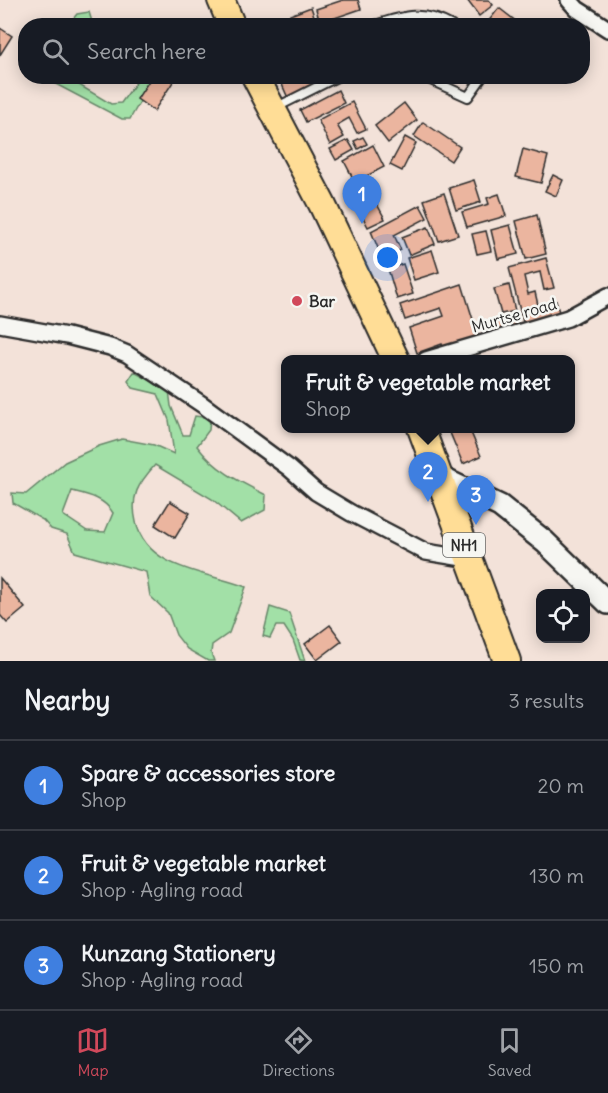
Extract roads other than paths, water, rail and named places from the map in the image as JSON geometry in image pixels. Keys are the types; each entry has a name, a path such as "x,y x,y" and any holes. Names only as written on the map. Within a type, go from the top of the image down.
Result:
{"highway":[{"path":"221,0 229,18"},
{"path":"262,84 394,355"},
{"name":"NH1","path":"422,433 507,661"}],"main road":[{"path":"437,476 500,506 544,542 608,603"}],"street":[{"path":"569,0 577,9 604,21"},
{"name":"Murtse road","path":"443,355 568,318 608,296"},
{"path":"0,324 67,336 110,347 127,354 203,405 289,468 316,492 351,513 426,552 469,559"}],"lane":[{"path":"398,18 423,15 438,18"},
{"path":"274,109 323,84"},
{"path":"440,84 468,97 477,84"}],"place":[{"name":"Spare & accessories store","path":"362,224"},
{"name":"Bar","path":"297,301"},
{"name":"Fruit & vegetable market","path":"428,502"},
{"name":"Kunzang Stationery","path":"476,525"}]}
